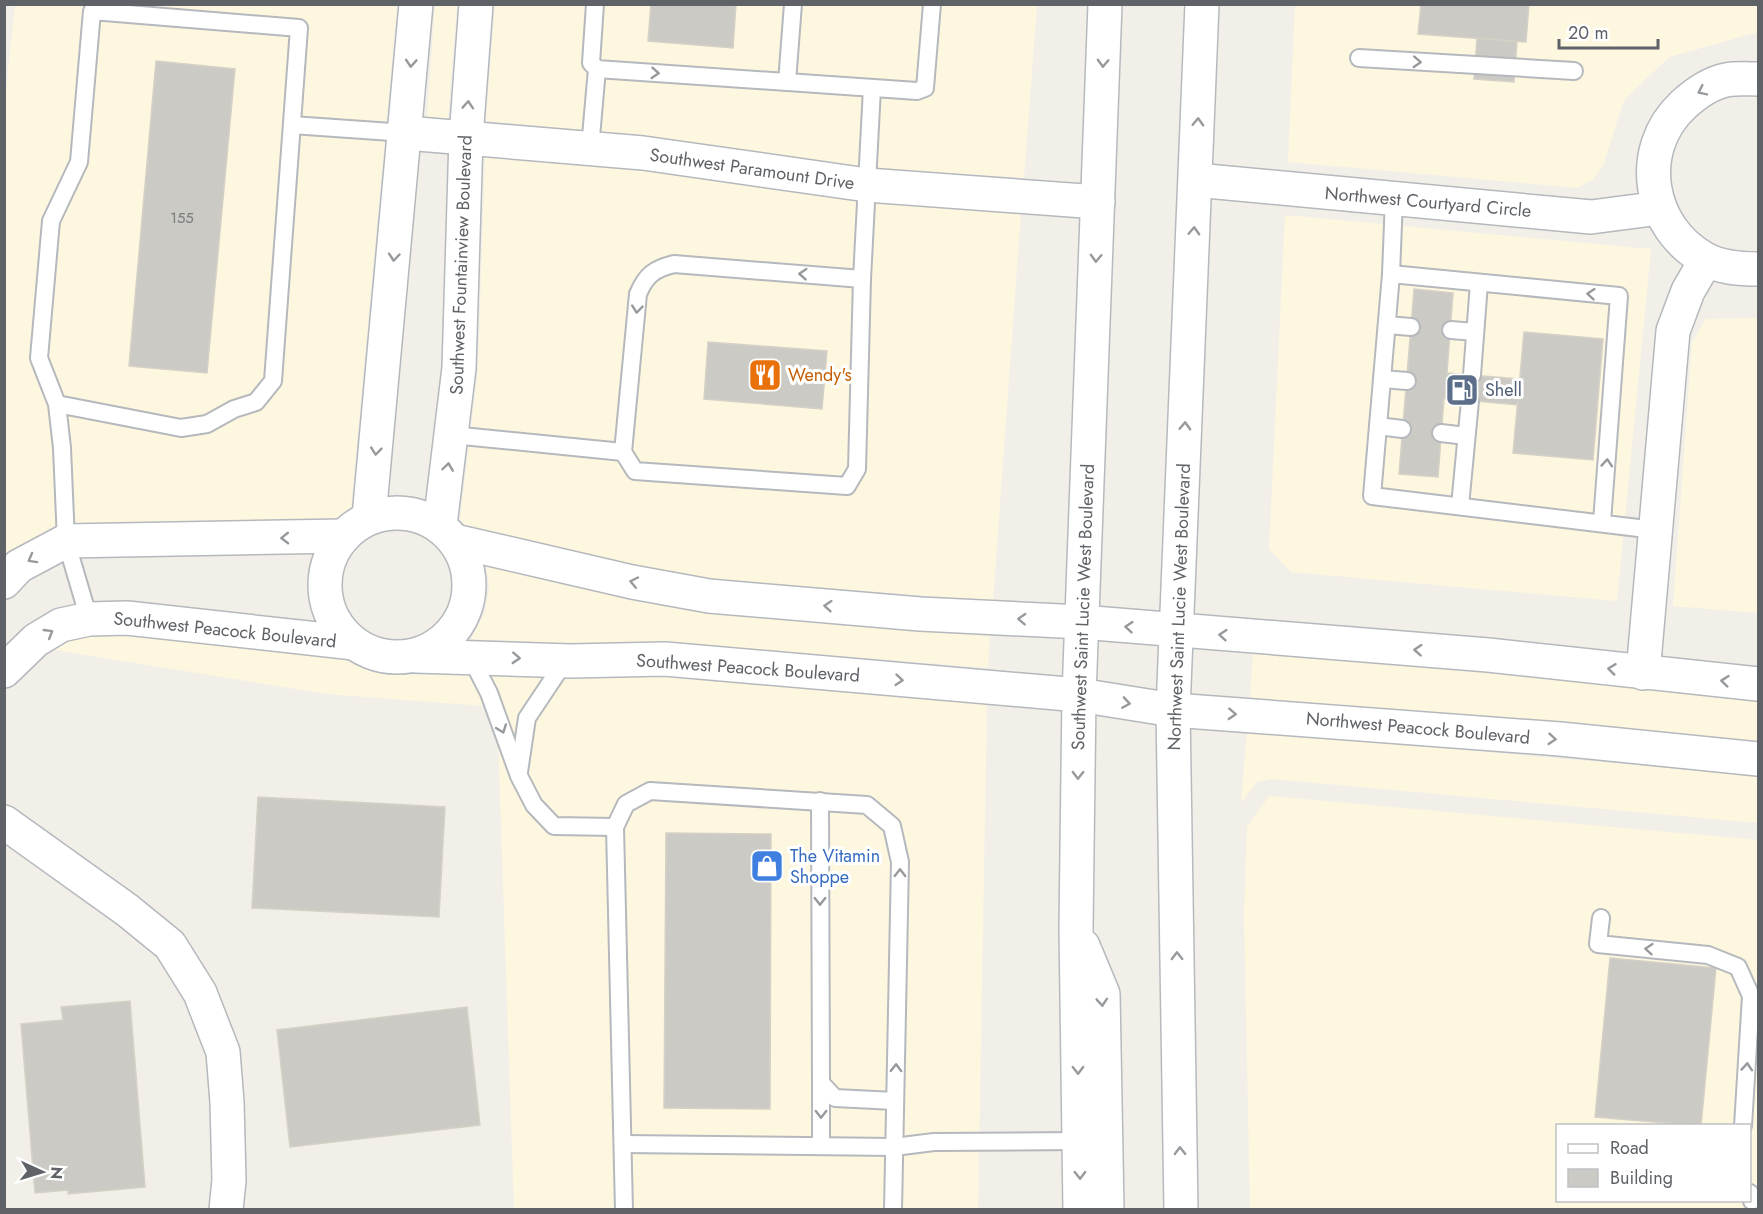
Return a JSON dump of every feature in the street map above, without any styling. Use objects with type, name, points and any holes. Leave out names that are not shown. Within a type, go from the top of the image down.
[{"type":"street","points":[[416,4],[406,133],[357,526],[331,556],[325,579],[327,604],[337,625],[354,643],[373,654],[394,658],[416,656],[437,646],[455,630],[466,609],[470,585],[467,562],[448,533]]},
{"type":"street","name":"Southwest Fountainview Boulevard","points":[[448,533],[452,435],[459,368],[466,137],[476,4]]},
{"type":"street","name":"Southwest Saint Lucie West Boulevard","points":[[1080,1209],[1076,928],[1079,695],[1106,4]]},
{"type":"street","name":"Northwest Saint Lucie West Boulevard","points":[[1181,1209],[1173,710],[1203,4]]},
{"type":"street","points":[[1758,79],[1725,80],[1695,94],[1671,117],[1660,137],[1652,170],[1653,188],[1664,220],[1679,241],[1706,260],[1738,269],[1758,269]]},
{"type":"street","name":"Southwest Paramount Drive","points":[[406,133],[590,148],[867,185],[1098,202]]},
{"type":"street","name":"Northwest Courtyard Circle","points":[[1196,180],[1591,217],[1660,208]]},
{"type":"street","points":[[1644,673],[1673,332],[1688,291],[1706,260]]},
{"type":"street","points":[[4,582],[20,566],[66,541],[357,526],[393,512],[417,514],[448,533],[632,582],[710,596],[920,614],[1081,622],[1488,655],[1758,684]]},
{"type":"street","name":"Southwest Peacock Boulevard","points":[[4,671],[36,640],[61,625],[89,619],[127,618],[354,643]]},
{"type":"street","name":"Southwest Peacock Boulevard","points":[[416,656],[571,661],[665,659],[1079,695]]},
{"type":"street","name":"Northwest Peacock Boulevard","points":[[1079,695],[1173,710],[1560,739],[1758,759]]},
{"type":"street","points":[[4,822],[127,910],[170,945],[200,993],[223,1052],[228,1113],[229,1180],[226,1209]]},
{"type":"street","points":[[1076,928],[1103,994],[1107,1209]]},
{"type":"lane","points":[[595,4],[591,63],[597,69],[917,91],[925,88],[932,4]]},
{"type":"lane","points":[[787,82],[793,4]]},
{"type":"lane","points":[[57,404],[181,428],[207,424],[234,409],[256,402],[273,381],[298,28],[92,11],[79,162],[51,221],[39,358],[57,404],[62,448],[66,541],[89,619]]},
{"type":"lane","points":[[1359,58],[1574,71]]},
{"type":"lane","points":[[590,148],[597,69]]},
{"type":"lane","points":[[862,279],[674,264],[657,268],[645,278],[638,294],[623,452],[635,471],[847,486],[857,469],[862,279],[872,88]]},
{"type":"lane","points":[[292,125],[406,133]]},
{"type":"lane","points":[[1394,199],[1391,274],[1372,496],[1655,530]]},
{"type":"lane","points":[[1391,274],[1619,296],[1602,522]]},
{"type":"lane","points":[[1472,375],[1479,283]]},
{"type":"lane","points":[[1386,325],[1411,327]]},
{"type":"lane","points":[[1451,330],[1475,332]]},
{"type":"lane","points":[[1382,379],[1407,381]]},
{"type":"lane","points":[[1460,506],[1470,401]]},
{"type":"lane","points":[[1378,426],[1402,429]]},
{"type":"lane","points":[[1441,433],[1466,436]]},
{"type":"lane","points":[[452,435],[623,452]]},
{"type":"lane","points":[[470,656],[489,693],[519,776],[534,805],[554,825],[615,827]]},
{"type":"lane","points":[[519,776],[527,718],[556,673],[571,661]]},
{"type":"lane","points":[[624,1209],[615,827],[626,804],[650,791],[867,805],[892,826],[900,862],[893,1209]]},
{"type":"lane","points":[[820,801],[821,1146]]},
{"type":"lane","points":[[1601,918],[1598,944],[1708,955],[1738,967],[1751,996],[1743,1124]]},
{"type":"lane","points":[[821,1083],[835,1098],[895,1101]]},
{"type":"lane","points":[[622,1143],[894,1147],[934,1142],[1079,1141]]},
{"type":"shaded area","points":[[15,5],[397,5],[351,507],[335,519],[65,523],[55,526],[5,555],[4,109]]},
{"type":"shaded area","points":[[435,5],[457,5],[448,118],[427,117]]},
{"type":"shaded area","points":[[495,5],[1037,5],[1024,178],[869,168],[645,136],[486,121]]},
{"type":"shaded area","points":[[1295,5],[1758,5],[1758,32],[1669,57],[1624,100],[1603,166],[1593,179],[1578,188],[1288,162]]},
{"type":"shaded area","points":[[485,155],[640,170],[864,202],[1021,212],[993,601],[712,579],[636,565],[465,526],[460,520],[478,370]]},
{"type":"shaded area","points":[[1285,215],[1651,249],[1617,601],[1291,572],[1269,549]]},
{"type":"shaded area","points":[[1758,318],[1758,613],[1673,606],[1692,342],[1706,319]]},
{"type":"shaded area","points":[[486,564],[627,598],[706,613],[990,635],[988,668],[667,642],[571,644],[471,639],[485,612],[489,588]]},
{"type":"shaded area","points":[[127,635],[347,660],[369,671],[390,675],[488,674],[572,678],[665,676],[987,702],[978,1209],[514,1209],[497,707],[327,694],[55,650],[69,641],[92,636]]},
{"type":"shaded area","points":[[1253,654],[1486,672],[1758,701],[1758,742],[1250,698]]},
{"type":"shaded area","points":[[1247,731],[1758,776],[1758,823],[1271,779],[1257,782],[1241,803]]},
{"type":"shaded area","points":[[1269,796],[1758,840],[1758,1209],[1250,1209],[1244,915],[1247,827]]},
{"type":"building","points":[[651,4],[736,4],[733,48],[648,41]]},
{"type":"building","points":[[1421,4],[1529,4],[1526,42],[1418,34]]},
{"type":"building","points":[[1477,38],[1517,42],[1514,82],[1474,79]]},
{"type":"building","points":[[156,61],[235,69],[207,373],[129,366]]},
{"type":"building","name":"Shell","points":[[1414,289],[1453,293],[1447,373],[1519,379],[1518,405],[1444,398],[1438,477],[1399,474]]},
{"type":"building","points":[[1524,332],[1603,339],[1593,460],[1513,453]]},
{"type":"building","name":"Wendy's","points":[[708,342],[827,351],[822,409],[704,399]]},
{"type":"building","points":[[258,797],[445,807],[439,917],[252,908]]},
{"type":"building","points":[[666,833],[771,834],[770,1109],[664,1108]]},
{"type":"building","points":[[1610,958],[1716,968],[1701,1124],[1595,1117]]},
{"type":"building","points":[[130,1001],[145,1187],[68,1194],[68,1190],[35,1193],[21,1024],[63,1020],[61,1007]]},
{"type":"building","points":[[467,1007],[480,1125],[290,1147],[277,1030]]},
{"type":"place","name":"Wendy's","points":[[765,375]]},
{"type":"place","name":"Shell","points":[[1462,390]]},
{"type":"place","name":"The Vitamin Shoppe","points":[[767,866]]}]
